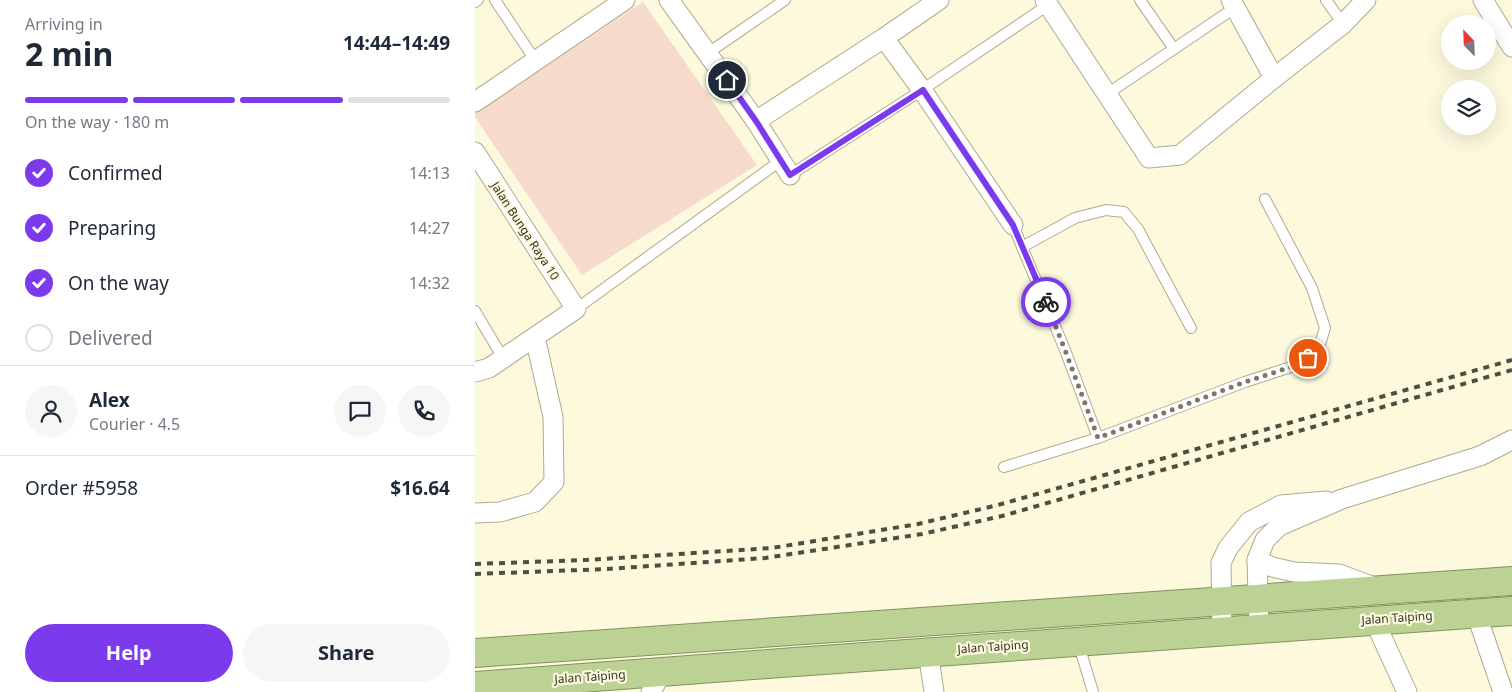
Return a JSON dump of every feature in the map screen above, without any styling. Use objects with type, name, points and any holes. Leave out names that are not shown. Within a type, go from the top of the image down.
[{"type":"highway","points":[[475,653],[1512,581]]},
{"type":"highway","name":"Jalan Taiping","points":[[475,686],[657,682],[928,652],[1512,611]]},
{"type":"street","points":[[475,102],[625,0]]},
{"type":"street","points":[[669,0],[756,121],[785,168]]},
{"type":"street","points":[[756,121],[939,0]]},
{"type":"street","points":[[1046,2],[1149,158],[1157,158],[1180,155],[1343,24],[1366,0]]},
{"type":"street","points":[[1483,0],[1512,47]]},
{"type":"street","points":[[1234,4],[1274,78]]},
{"type":"street","points":[[884,38],[923,90],[1013,225]]},
{"type":"street","name":"Jalan Bunga Raya 10","points":[[475,152],[576,309]]},
{"type":"street","points":[[475,372],[489,368],[576,309]]},
{"type":"street","points":[[475,513],[500,512],[535,502],[554,482],[553,417],[535,337]]},
{"type":"street","points":[[1259,628],[1257,560],[1265,540],[1279,526],[1342,499],[1464,461],[1512,440]]},
{"type":"street","points":[[1222,631],[1221,563],[1228,548],[1249,522],[1281,505],[1342,499]]},
{"type":"street","points":[[1257,560],[1272,567],[1294,572],[1339,574],[1380,590]]},
{"type":"street","points":[[1475,613],[1503,692]]},
{"type":"street","points":[[1375,620],[1407,692]]},
{"type":"street","points":[[928,652],[934,692]]},
{"type":"lane","points":[[495,0],[535,60]]},
{"type":"lane","points":[[708,53],[785,0]]},
{"type":"lane","points":[[1140,0],[1174,49]]},
{"type":"lane","points":[[1326,0],[1343,24]]},
{"type":"lane","points":[[576,309],[785,168],[923,90],[1046,2]]},
{"type":"lane","points":[[1107,94],[1174,49],[1234,4]]},
{"type":"lane","points":[[1004,467],[1098,438],[1245,382],[1297,365],[1318,351],[1325,328],[1312,288],[1265,199]]},
{"type":"lane","points":[[1022,247],[1075,218],[1106,210],[1124,212],[1138,229],[1191,328]]},
{"type":"lane","points":[[1013,225],[1065,350],[1098,438]]},
{"type":"lane","points":[[475,311],[503,358]]},
{"type":"lane","points":[[1078,641],[1093,692]]},
{"type":"shaded area","points":[[643,2],[757,165],[582,275],[475,117],[475,113]]},
{"type":"railway","points":[[475,564],[586,560],[772,548],[918,524],[998,505],[1512,360]]},
{"type":"railway","points":[[475,574],[607,569],[765,558],[922,534],[1002,516],[1512,370]]},
{"type":"way so far","points":[[1046,302],[1098,438],[1245,382],[1297,365],[1308,358]]},
{"type":"route","points":[[727,80],[756,121],[790,175],[923,90],[1013,225],[1046,302]]}]
